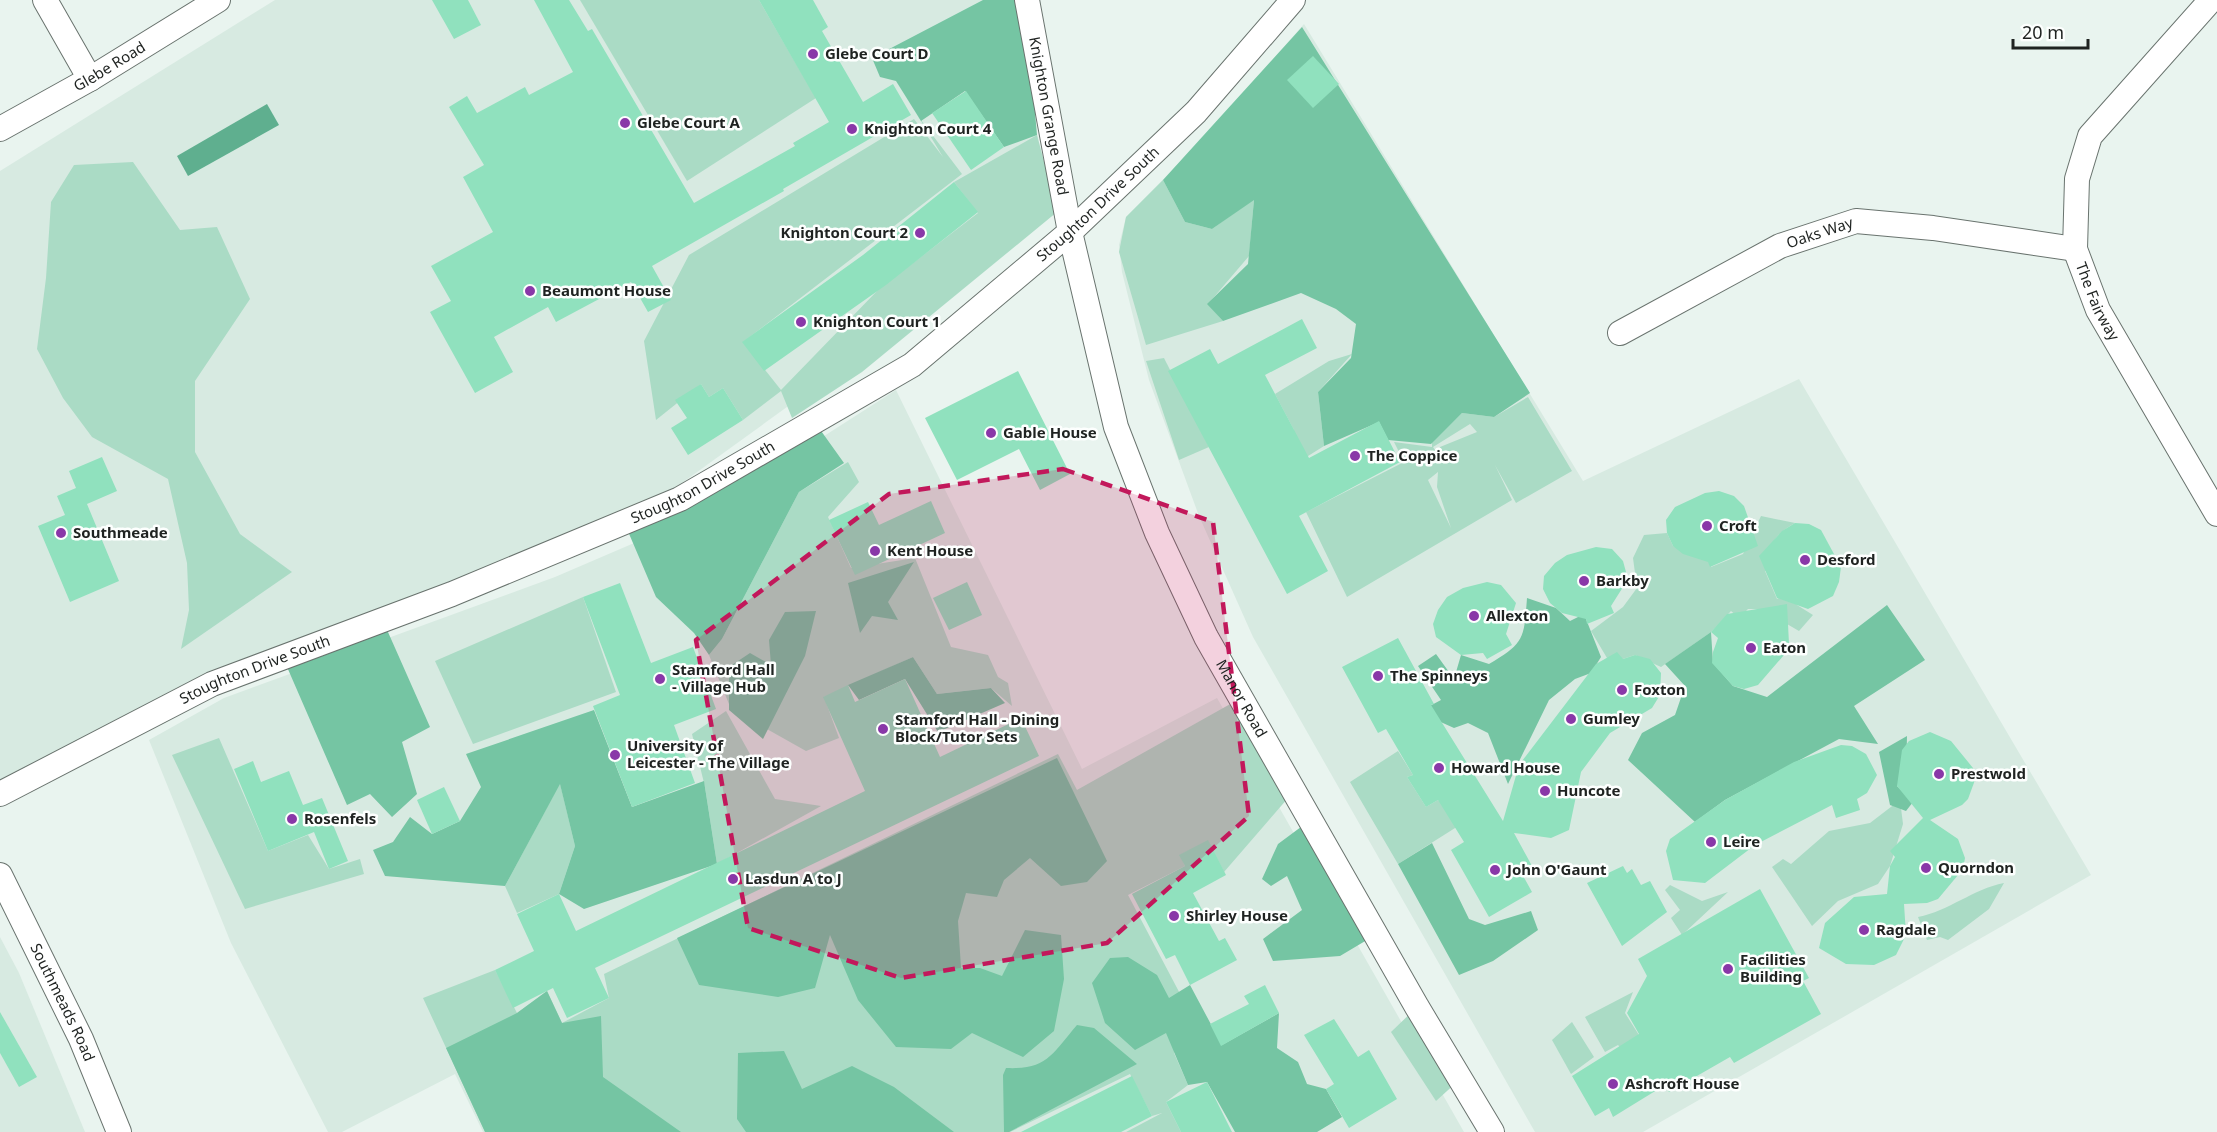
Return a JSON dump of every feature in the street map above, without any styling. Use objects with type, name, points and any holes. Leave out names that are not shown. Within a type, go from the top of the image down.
[{"type":"street","points":[[45,0],[90,79]]},
{"type":"street","name":"Glebe Road","points":[[0,129],[90,79],[192,7],[218,0]]},
{"type":"street","name":"Knighton Grange Road","points":[[1027,0],[1070,232]]},
{"type":"street","name":"Stoughton Drive South","points":[[0,794],[212,684],[452,594],[680,499],[912,365],[1070,232],[1196,112],[1293,0]]},
{"type":"street","name":"The Fairway","points":[[2211,0],[2090,136],[2077,179],[2075,249],[2097,310],[2217,514]]},
{"type":"street","name":"Oaks Way","points":[[1620,333],[1780,246],[1856,221],[1933,228],[2075,249]]},
{"type":"street","name":"Manor Road","points":[[1070,232],[1116,427],[1157,533],[1206,637],[1417,1007],[1492,1132]]},
{"type":"street","name":"Southmeads Road","points":[[0,875],[81,1039],[119,1132]]},
{"type":"highlighted area","points":[[1063,469],[1213,522],[1249,816],[1107,943],[901,978],[748,928],[696,640],[889,494]]},
{"type":"shaded area","points":[[275,0],[1002,0],[1057,212],[668,493],[0,783],[0,171]]},
{"type":"shaded area","points":[[580,0],[759,0],[816,98],[687,181]]},
{"type":"shaded area","points":[[983,0],[1025,0],[1037,135],[1004,147],[965,91],[921,121],[896,81],[880,77],[872,58]]},
{"type":"shaded area","points":[[1304,24],[1583,481],[1799,379],[2091,875],[1643,1132],[1535,1132],[1253,637],[1199,516],[1149,380],[1122,272],[1119,245],[1126,217],[1198,144]]},
{"type":"shaded area","points":[[1302,27],[1530,393],[1494,417],[1462,413],[1431,444],[1388,440],[1379,422],[1324,446],[1318,392],[1351,358],[1356,324],[1336,309],[1301,293],[1223,321],[1207,304],[1248,264],[1254,200],[1212,229],[1185,222],[1163,180]]},
{"type":"shaded area","points":[[267,104],[279,125],[188,176],[177,156]]},
{"type":"shaded area","points":[[918,116],[962,174],[743,342],[781,390],[878,290],[978,213],[954,182],[1037,135],[1057,212],[862,372],[792,418],[781,391],[743,420],[723,388],[709,397],[701,384],[656,420],[644,341],[689,255],[914,119],[943,157]]},
{"type":"shaded area","points":[[133,162],[180,230],[217,227],[250,299],[195,381],[195,452],[240,534],[292,572],[181,649],[189,610],[187,563],[168,479],[92,437],[63,398],[37,349],[46,278],[51,202],[74,165]]},
{"type":"shaded area","points":[[1163,180],[1185,222],[1212,229],[1254,199],[1249,256],[1208,304],[1223,321],[1146,345],[1119,252],[1126,217]]},
{"type":"shaded area","points":[[1352,354],[1318,392],[1324,446],[1273,478],[1294,430],[1275,394],[1329,361]]},
{"type":"shaded area","points":[[1164,358],[1209,447],[1179,460],[1146,361]]},
{"type":"shaded area","name":"University of Leicester - The Village","points":[[896,390],[1082,769],[1217,698],[1464,1132],[483,1132],[455,1074],[342,1132],[328,1132],[231,943],[149,740],[224,698],[555,577],[704,513]]},
{"type":"shaded area","points":[[1528,397],[1572,471],[1516,503],[1495,465],[1512,500],[1347,597],[1306,512],[1404,462],[1394,442],[1432,447],[1432,442],[1462,413],[1494,417]],"holes":[[[1470,424],[1477,432],[1440,447],[1439,456],[1433,447]],[[1438,472],[1437,487],[1451,528],[1428,480]]]},
{"type":"shaded area","points":[[814,421],[844,463],[799,492],[722,639],[709,655],[694,633],[656,597],[624,522]]},
{"type":"shaded area","points":[[848,462],[859,482],[828,517],[851,568],[915,558],[951,647],[988,655],[998,677],[1008,683],[1012,706],[991,688],[937,694],[913,657],[824,697],[839,738],[806,751],[731,709],[709,655],[722,639],[799,492]]},
{"type":"shaded area","points":[[1761,516],[1795,523],[1782,531],[1774,541],[1771,552],[1775,566],[1765,571],[1777,599],[1787,594],[1797,605],[1813,615],[1799,631],[1761,609],[1748,609],[1739,618],[1731,611],[1711,632],[1661,667],[1635,655],[1623,659],[1607,658],[1591,631],[1623,607],[1637,588],[1633,558],[1644,535],[1667,533],[1673,546],[1706,555],[1711,567],[1743,554]]},
{"type":"shaded area","points":[[914,562],[888,602],[898,620],[872,616],[860,633],[848,583]]},
{"type":"shaded area","points":[[583,597],[616,692],[473,744],[435,661]]},
{"type":"shaded area","points":[[1527,598],[1556,608],[1570,621],[1584,614],[1601,657],[1591,673],[1575,679],[1549,700],[1508,784],[1488,733],[1468,723],[1454,728],[1434,719],[1424,709],[1441,700],[1418,666],[1436,654],[1454,679],[1461,655],[1489,664],[1501,657],[1520,638],[1525,622]]},
{"type":"shaded area","points":[[1887,605],[1925,660],[1854,706],[1878,744],[1839,739],[1725,800],[1695,822],[1628,760],[1642,733],[1675,715],[1685,686],[1665,664],[1711,632],[1713,663],[1733,686],[1767,697]]},
{"type":"shaded area","points":[[816,611],[805,656],[763,739],[729,710],[729,667],[750,653],[771,665],[769,640],[785,612]]},
{"type":"shaded area","points":[[384,623],[430,727],[402,742],[417,794],[392,817],[370,794],[347,805],[284,660]]},
{"type":"shaded area","points":[[913,657],[937,694],[991,688],[1005,703],[938,732],[905,679],[859,700],[848,685]]},
{"type":"shaded area","points":[[1241,698],[1295,790],[1224,872],[1208,841],[1180,855],[1185,866],[1128,895],[1196,1024],[1174,1053],[1188,1085],[1166,1102],[1181,1132],[1126,1132],[1162,1113],[1152,1116],[1130,1074],[1010,1132],[485,1132],[423,998],[495,970],[517,1013],[547,991],[562,1023],[609,998],[604,974],[1058,754],[1077,790]]},
{"type":"shaded area","points":[[594,710],[632,807],[704,781],[717,864],[584,909],[559,894],[575,846],[560,784],[505,886],[385,876],[373,850],[393,842],[410,817],[432,834],[460,821],[481,787],[466,754]]},
{"type":"shaded area","points":[[726,711],[775,799],[821,806],[717,864],[705,787],[692,734]]},
{"type":"shaded area","points":[[1907,736],[1906,778],[1897,786],[1913,802],[1906,811],[1890,805],[1879,752]]},
{"type":"shaded area","points":[[219,738],[268,851],[308,835],[329,869],[360,859],[364,874],[245,909],[172,755]]},
{"type":"shaded area","points":[[1398,751],[1413,775],[1407,777],[1426,807],[1438,800],[1463,823],[1398,864],[1350,782]]},
{"type":"shaded area","points":[[1057,758],[1107,861],[1087,882],[1061,886],[1030,858],[1004,880],[997,897],[966,893],[958,921],[961,968],[980,968],[1002,976],[1025,930],[1061,935],[1064,979],[1054,1031],[1023,1057],[972,1033],[951,1049],[896,1047],[858,1000],[830,935],[815,988],[778,997],[699,985],[677,938]]},
{"type":"shaded area","points":[[560,783],[575,846],[559,894],[517,913],[505,886]]},
{"type":"shaded area","points":[[1900,800],[1903,824],[1890,866],[1878,884],[1838,901],[1812,926],[1772,867],[1783,859],[1791,864],[1829,831],[1870,823]]},
{"type":"shaded area","points":[[1309,821],[1377,934],[1340,956],[1273,961],[1263,939],[1302,910],[1287,876],[1271,886],[1262,879],[1278,844]]},
{"type":"shaded area","points":[[1432,843],[1469,919],[1485,925],[1531,911],[1538,930],[1493,961],[1459,975],[1398,864]]},
{"type":"shaded area","points":[[2004,883],[1989,909],[1948,940],[1940,937],[1927,940],[1918,917]]},
{"type":"shaded area","points":[[1670,885],[1702,901],[1728,892],[1682,935],[1671,918],[1680,910],[1665,890]]},
{"type":"shaded area","points":[[0,937],[19,973],[85,1132],[0,1132]]},
{"type":"shaded area","points":[[1128,957],[1157,975],[1169,998],[1190,985],[1222,1045],[1279,1013],[1277,1048],[1298,1062],[1307,1084],[1326,1089],[1342,1117],[1317,1132],[1235,1132],[1207,1082],[1188,1085],[1166,1033],[1135,1050],[1105,1023],[1092,983],[1110,958]]},
{"type":"shaded area","points":[[547,991],[562,1023],[601,1016],[603,1077],[681,1132],[485,1132],[446,1048],[517,1013]]},
{"type":"shaded area","points":[[1633,992],[1625,1013],[1644,1043],[1627,1055],[1618,1045],[1605,1052],[1585,1017]]},
{"type":"shaded area","points":[[1417,1007],[1458,1081],[1436,1101],[1391,1032]]},
{"type":"shaded area","points":[[1572,1022],[1594,1057],[1571,1074],[1552,1040]]},
{"type":"shaded area","points":[[1077,1025],[1094,1028],[1137,1064],[1009,1132],[1004,1132],[1003,1075],[1006,1068],[1020,1068],[1040,1063],[1054,1052]]},
{"type":"shaded area","points":[[784,1051],[802,1089],[852,1066],[894,1087],[954,1132],[746,1132],[737,1119],[738,1053]]},
{"type":"building","points":[[432,0],[468,0],[481,25],[454,39]]},
{"type":"building","points":[[534,0],[569,0],[588,31],[592,29],[694,203],[795,146],[793,143],[829,122],[759,0],[813,0],[828,27],[822,31],[863,102],[893,84],[911,115],[652,266],[671,300],[648,312],[631,282],[556,322],[548,307],[494,337],[513,372],[475,393],[430,312],[451,301],[431,266],[493,232],[463,177],[484,165],[449,107],[467,96],[477,113],[525,87],[529,95],[573,72]]},
{"type":"building","points":[[1313,56],[1339,84],[1313,108],[1287,80]]},
{"type":"building","points":[[966,91],[1004,147],[971,170],[932,113]]},
{"type":"building","points":[[954,182],[978,212],[886,285],[764,371],[742,342],[863,255]]},
{"type":"building","name":"The Coppice","points":[[1302,319],[1317,348],[1265,375],[1309,458],[1379,421],[1400,462],[1299,516],[1328,571],[1287,594],[1168,371],[1210,349],[1218,364]]},
{"type":"building","name":"Gable House","points":[[1018,371],[1070,474],[1040,490],[1019,449],[957,480],[925,418]]},
{"type":"building","points":[[701,384],[709,397],[723,388],[743,420],[688,455],[671,428],[687,418],[675,400]]},
{"type":"building","name":"Southmeade","points":[[102,457],[117,491],[87,504],[119,581],[70,602],[38,526],[65,515],[57,496],[76,488],[69,471]]},
{"type":"building","name":"Croft","points":[[1719,491],[1734,496],[1744,506],[1758,546],[1710,567],[1708,562],[1683,554],[1673,546],[1667,533],[1666,520],[1675,507],[1705,493]]},
{"type":"building","name":"Kent House","points":[[931,501],[945,533],[855,575],[829,520],[868,502],[879,525]]},
{"type":"building","name":"Desford","points":[[1795,523],[1809,524],[1821,530],[1841,567],[1839,582],[1833,596],[1808,609],[1777,598],[1759,556],[1782,531]]},
{"type":"building","name":"Barkby","points":[[1596,547],[1612,549],[1623,561],[1626,572],[1623,587],[1611,606],[1614,613],[1587,624],[1586,619],[1562,613],[1550,603],[1543,589],[1544,576],[1555,563],[1567,555]]},
{"type":"building","points":[[967,582],[982,615],[949,630],[933,598]]},
{"type":"building","name":"Allexton","points":[[1487,582],[1501,585],[1516,603],[1506,634],[1512,645],[1487,659],[1483,653],[1461,655],[1436,637],[1433,624],[1438,610],[1447,597],[1463,588]]},
{"type":"building","name":"Stamford Hall - Village Hub","points":[[620,583],[651,663],[693,647],[716,709],[674,725],[695,783],[632,807],[593,706],[620,695],[583,597]]},
{"type":"building","name":"Eaton","points":[[1787,604],[1789,644],[1784,655],[1758,685],[1744,689],[1733,686],[1712,663],[1718,638],[1711,632],[1727,614]]},
{"type":"building","points":[[1398,638],[1434,704],[1431,705],[1503,821],[1519,765],[1596,664],[1617,652],[1623,659],[1635,655],[1650,659],[1661,673],[1660,695],[1652,708],[1610,733],[1581,772],[1569,830],[1551,838],[1514,833],[1532,866],[1522,874],[1532,892],[1489,917],[1451,850],[1464,842],[1438,800],[1426,807],[1407,777],[1413,775],[1386,729],[1378,733],[1342,667]]},
{"type":"building","name":"Lasdun A to J","points":[[905,679],[940,757],[1021,718],[1039,756],[595,968],[609,998],[567,1018],[553,988],[513,1008],[495,970],[534,951],[517,914],[559,894],[576,931],[865,791],[823,697],[848,685],[855,702]]},
{"type":"building","points":[[1930,732],[1951,741],[1973,768],[1975,780],[1968,799],[1962,805],[1930,820],[1958,839],[1965,858],[1963,869],[1938,899],[1927,903],[1904,904],[1906,935],[1896,955],[1874,965],[1846,964],[1819,948],[1825,923],[1854,897],[1887,894],[1890,866],[1895,857],[1890,851],[1923,818],[1897,786],[1902,750],[1909,741]]},
{"type":"building","points":[[1841,745],[1852,746],[1866,754],[1877,775],[1867,793],[1857,799],[1860,810],[1836,818],[1832,805],[1755,845],[1705,883],[1673,880],[1666,851],[1670,839],[1725,800],[1794,762]]},
{"type":"building","name":"Rosenfels","points":[[253,761],[261,782],[289,771],[303,805],[322,798],[348,861],[329,869],[314,832],[268,851],[234,769]]},
{"type":"building","points":[[444,787],[460,821],[432,834],[417,800]]},
{"type":"building","name":"Shirley House","points":[[1208,840],[1226,875],[1193,893],[1219,941],[1225,938],[1237,960],[1190,985],[1175,955],[1166,959],[1132,894],[1185,866],[1179,855]]},
{"type":"building","points":[[1623,866],[1627,873],[1632,869],[1641,885],[1650,881],[1667,912],[1622,946],[1587,883]]},
{"type":"building","name":"Facilities Building","points":[[1760,889],[1809,978],[1803,981],[1821,1014],[1734,1063],[1730,1057],[1669,1092],[1665,1085],[1613,1117],[1609,1108],[1595,1116],[1572,1076],[1639,1034],[1627,1013],[1647,976],[1638,959]]},
{"type":"building","points":[[1265,985],[1279,1013],[1221,1046],[1210,1024],[1249,1004],[1244,996]]},
{"type":"building","points":[[0,1012],[37,1077],[19,1087],[0,1053]]},
{"type":"building","points":[[1334,1019],[1358,1057],[1369,1050],[1397,1099],[1349,1128],[1326,1089],[1334,1084],[1304,1035]]},
{"type":"building","points":[[1132,1076],[1152,1116],[1121,1132],[1021,1132]]},
{"type":"building","points":[[1207,1082],[1232,1132],[1181,1132],[1166,1102]]},
{"type":"place","name":"Glebe Court D","points":[[813,54]]},
{"type":"place","name":"Glebe Court A","points":[[625,123]]},
{"type":"place","name":"Knighton Court 4","points":[[852,129]]},
{"type":"place","name":"Knighton Court 2","points":[[920,233]]},
{"type":"place","name":"Beaumont House","points":[[530,291]]},
{"type":"place","name":"Knighton Court 1","points":[[801,322]]},
{"type":"place","name":"Gable House","points":[[991,433]]},
{"type":"place","name":"The Coppice","points":[[1355,456]]},
{"type":"place","name":"Croft","points":[[1707,526]]},
{"type":"place","name":"Southmeade","points":[[61,533]]},
{"type":"place","name":"Kent House","points":[[875,551]]},
{"type":"place","name":"Desford","points":[[1805,560]]},
{"type":"place","name":"Barkby","points":[[1584,581]]},
{"type":"place","name":"Allexton","points":[[1474,616]]},
{"type":"place","name":"Eaton","points":[[1751,648]]},
{"type":"place","name":"The Spinneys","points":[[1378,676]]},
{"type":"place","name":"Stamford Hall - Village Hub","points":[[660,679]]},
{"type":"place","name":"Foxton","points":[[1622,690]]},
{"type":"place","name":"Gumley","points":[[1571,719]]},
{"type":"place","name":"Stamford Hall - Dining Block/Tutor Sets","points":[[883,729]]},
{"type":"place","name":"University of Leicester - The Village","points":[[615,755]]},
{"type":"place","name":"Howard House","points":[[1439,768]]},
{"type":"place","name":"Prestwold","points":[[1939,774]]},
{"type":"place","name":"Huncote","points":[[1545,791]]},
{"type":"place","name":"Rosenfels","points":[[292,819]]},
{"type":"place","name":"Leire","points":[[1711,842]]},
{"type":"place","name":"Quorndon","points":[[1926,868]]},
{"type":"place","name":"John O'Gaunt","points":[[1495,870]]},
{"type":"place","name":"Lasdun A to J","points":[[733,879]]},
{"type":"place","name":"Shirley House","points":[[1174,916]]},
{"type":"place","name":"Ragdale","points":[[1864,930]]},
{"type":"place","name":"Facilities Building","points":[[1728,969]]},
{"type":"place","name":"Ashcroft House","points":[[1613,1084]]}]
